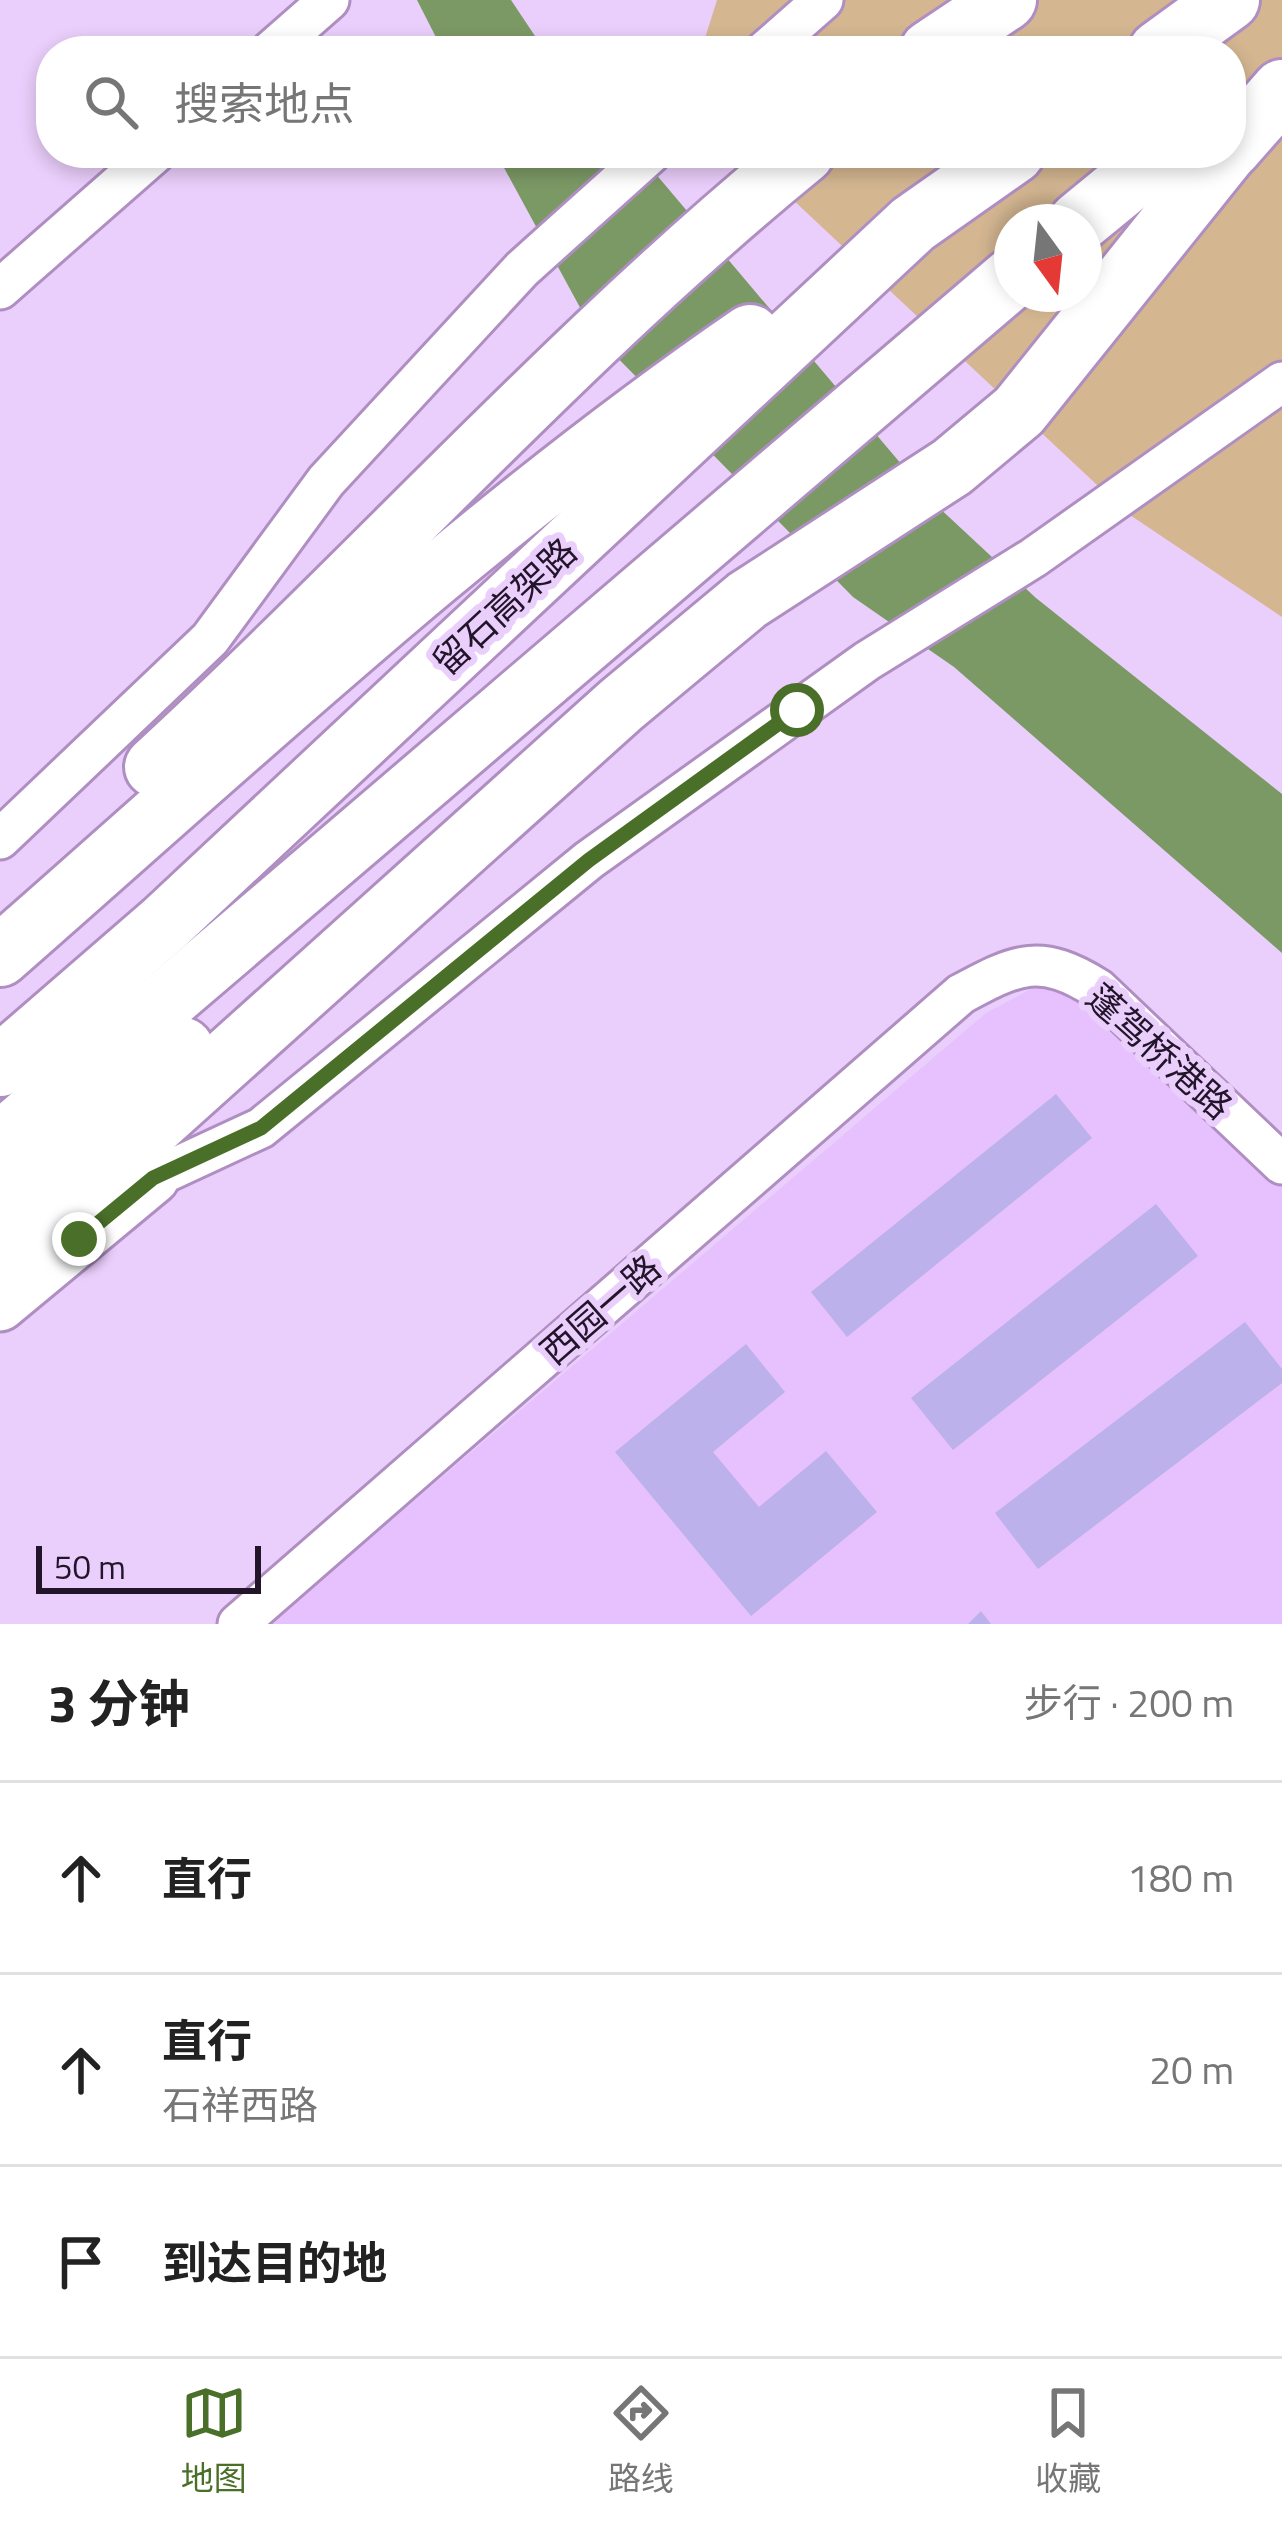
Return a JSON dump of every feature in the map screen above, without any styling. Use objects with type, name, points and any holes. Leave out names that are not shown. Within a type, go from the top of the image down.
[{"type":"highway","points":[[952,36],[1006,0]]},
{"type":"highway","points":[[1179,36],[1228,0]]},
{"type":"highway","points":[[1246,87],[1282,59]]},
{"type":"highway","points":[[1246,131],[1282,90]]},
{"type":"highway","points":[[0,902],[289,643],[445,482],[738,207],[786,168]]},
{"type":"highway","name":"留石高架路","points":[[0,1066],[182,908],[913,224],[993,168]]},
{"type":"highway","points":[[1100,204],[1145,168]]},
{"type":"highway","points":[[0,1263],[621,705],[747,600],[952,467],[1019,411],[1215,168]]},
{"type":"highway","points":[[0,956],[279,710],[625,421],[913,224]]},
{"type":"highway","points":[[0,1143],[994,293]]},
{"type":"highway","points":[[0,1202],[398,867],[516,734],[789,494],[833,430]]},
{"type":"highway","points":[[153,1178],[327,974]]},
{"type":"main road","points":[[0,1305],[153,1178]]},
{"type":"street","points":[[288,36],[329,0]]},
{"type":"street","points":[[782,36],[823,0]]},
{"type":"street","points":[[0,289],[137,168]]},
{"type":"street","points":[[0,839],[210,639],[326,481],[522,269],[634,168]]},
{"type":"street","points":[[153,1178],[261,1128],[589,860],[867,661],[1033,558],[1282,382]]},
{"type":"street","name":"蓬驾桥港路","points":[[961,994],[1012,966],[1062,967],[1098,989],[1282,1164]]},
{"type":"street","name":"西园一路","points":[[238,1624],[961,994]]},
{"type":"shaded area","points":[[417,0],[511,0],[535,36],[435,36]]},
{"type":"shaded area","points":[[717,0],[1282,0],[1282,617],[1127,513],[759,168],[1246,168],[1246,36],[706,36]]},
{"type":"shaded area","points":[[504,168],[651,168],[935,504],[1036,598],[1282,794],[1282,953],[954,667],[853,597],[595,335]]},
{"type":"shaded area","points":[[1035,987],[1072,993],[1167,1069],[1282,1186],[1282,1624],[270,1624],[986,1013]]},
{"type":"building","points":[[1056,1094],[1092,1138],[847,1337],[811,1292]]},
{"type":"building","points":[[1156,1204],[1198,1256],[953,1450],[911,1398]]},
{"type":"building","points":[[1245,1322],[1282,1369],[1282,1383],[1038,1569],[995,1513]]},
{"type":"building","points":[[746,1344],[785,1392],[713,1452],[759,1507],[826,1451],[877,1512],[751,1616],[615,1452]]},
{"type":"building","points":[[981,1611],[991,1624],[968,1624]]},
{"type":"route","points":[[79,1239],[153,1178],[261,1128],[589,860],[797,710]]}]
